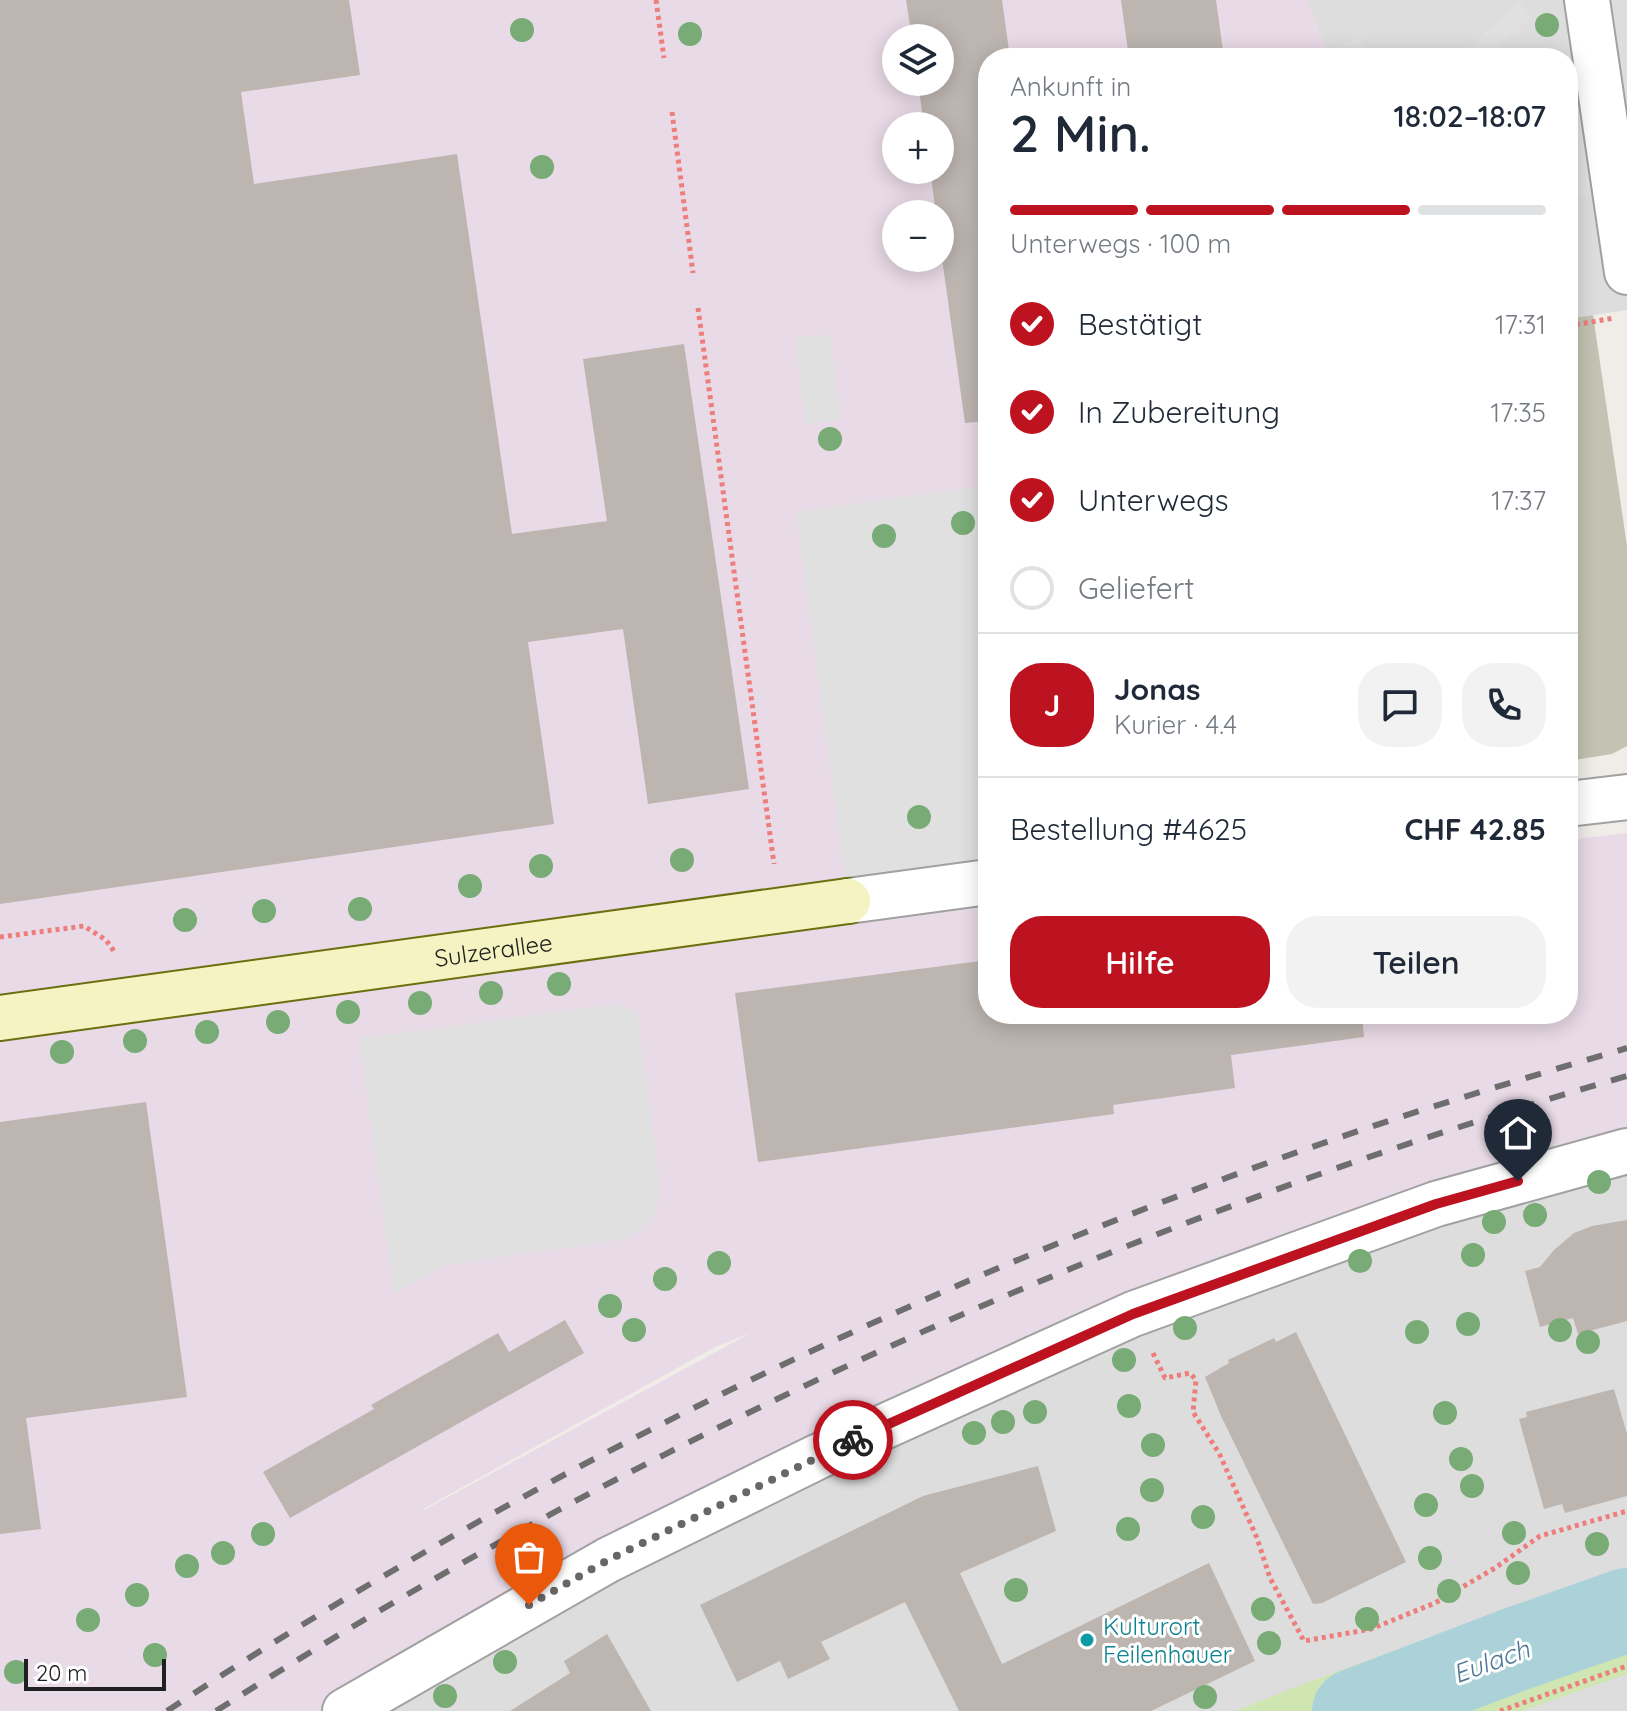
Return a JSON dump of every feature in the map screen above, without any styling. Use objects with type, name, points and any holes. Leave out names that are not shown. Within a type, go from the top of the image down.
[{"type":"main road","name":"Sulzerallee","points":[[0,1018],[848,901]]},
{"type":"street","points":[[1587,0],[1627,272]]},
{"type":"street","points":[[1578,803],[1627,797]]},
{"type":"street","name":"Sulzerallee","points":[[848,901],[978,883]]},
{"type":"street","points":[[345,1711],[608,1560],[817,1457],[1133,1314],[1436,1204],[1627,1151]]},
{"type":"path","points":[[656,0],[664,58]]},
{"type":"path","points":[[672,112],[693,273]]},
{"type":"path","points":[[698,308],[775,869]]},
{"type":"path","points":[[1578,324],[1627,316]]},
{"type":"path","points":[[0,937],[84,926],[106,940],[124,964]]},
{"type":"path","points":[[1133,1314],[1165,1378],[1190,1373],[1196,1380],[1193,1412],[1219,1453],[1257,1538],[1270,1578],[1304,1641],[1371,1629],[1422,1608],[1495,1568],[1540,1536],[1627,1511]]},
{"type":"path","points":[[1500,1711],[1627,1666]]},
{"type":"shaded area","points":[[0,0],[1307,0],[1325,48],[978,48],[978,1024],[1578,1024],[1578,839],[1627,833],[1627,1131],[824,1432],[480,1608],[325,1711],[0,1711]],"holes":[[[751,1333],[424,1510],[715,1347]]]},
{"type":"shaded area","points":[[1307,0],[1627,0],[1627,310],[1578,317],[1578,48],[1325,48]]},
{"type":"shaded area","points":[[1518,0],[1532,18],[1497,48],[1469,48]]},
{"type":"shaded area","points":[[1360,37],[1365,48],[1336,48]]},
{"type":"shaded area","points":[[1578,115],[1581,115],[1592,196],[1578,198]]},
{"type":"shaded area","points":[[1593,315],[1627,546],[1627,746],[1612,754],[1578,759],[1578,317]]},
{"type":"shaded area","points":[[830,335],[841,420],[805,424],[795,337]]},
{"type":"shaded area","points":[[978,487],[978,883],[848,901],[796,511]]},
{"type":"shaded area","points":[[619,1004],[637,1013],[661,1192],[653,1220],[625,1239],[446,1265],[394,1294],[359,1038]]},
{"type":"shaded area","points":[[1627,1131],[1627,1711],[325,1711],[480,1608],[824,1432]]},
{"type":"green space","points":[[1627,1567],[1627,1674],[1522,1711],[1236,1711],[1292,1688]]},
{"type":"building","points":[[0,0],[349,0],[360,75],[241,92],[254,184],[457,154],[512,534],[607,521],[583,359],[684,344],[749,789],[648,804],[623,629],[528,642],[554,824],[0,904]]},
{"type":"building","points":[[906,0],[1002,0],[1009,48],[978,48],[978,422],[965,423],[944,272],[954,272],[954,200],[934,200],[932,184],[954,184],[954,112],[922,112],[920,96],[954,96],[954,24],[910,24]]},
{"type":"building","points":[[1121,0],[1216,0],[1223,48],[1128,48]]},
{"type":"building","points":[[978,961],[978,1024],[1363,1024],[1364,1037],[1231,1055],[1235,1088],[1113,1105],[1114,1114],[758,1162],[735,993]]},
{"type":"building","points":[[146,1102],[187,1397],[26,1418],[41,1529],[0,1534],[0,1122]]},
{"type":"building","points":[[1627,1220],[1627,1321],[1578,1334],[1573,1318],[1540,1327],[1525,1271],[1540,1267],[1574,1233],[1592,1226]]},
{"type":"building","points":[[565,1320],[584,1353],[290,1518],[263,1472],[374,1409],[371,1405],[498,1333],[509,1352]]},
{"type":"building","points":[[1296,1332],[1406,1562],[1322,1603],[1313,1604],[1205,1377],[1229,1363],[1228,1360],[1274,1338],[1276,1342]]},
{"type":"building","points":[[1614,1389],[1627,1434],[1627,1496],[1565,1513],[1562,1504],[1544,1509],[1519,1419],[1527,1417],[1526,1412]]},
{"type":"building","points":[[1038,1466],[1056,1531],[960,1573],[1002,1664],[1209,1563],[1255,1661],[1151,1711],[959,1711],[905,1602],[821,1642],[830,1659],[788,1679],[780,1661],[737,1682],[700,1605],[923,1496]]},
{"type":"building","points":[[607,1634],[651,1711],[510,1711],[570,1673],[564,1661]]},
{"type":"waterway","name":"Eulach","points":[[1354,1711],[1627,1610]]},
{"type":"railway","points":[[167,1711],[451,1537],[598,1457],[747,1382],[899,1311],[1207,1185],[1397,1118],[1627,1048]]},
{"type":"railway","points":[[216,1711],[382,1609],[551,1514],[723,1425],[899,1342],[1077,1266],[1258,1196],[1441,1133],[1627,1076]]},
{"type":"way so far","points":[[529,1605],[608,1560],[853,1440]]},
{"type":"place","name":"Kulturort Feilenhauer","points":[[1087,1640]]},
{"type":"route","points":[[853,1440],[1133,1314],[1436,1204],[1518,1181]]}]
